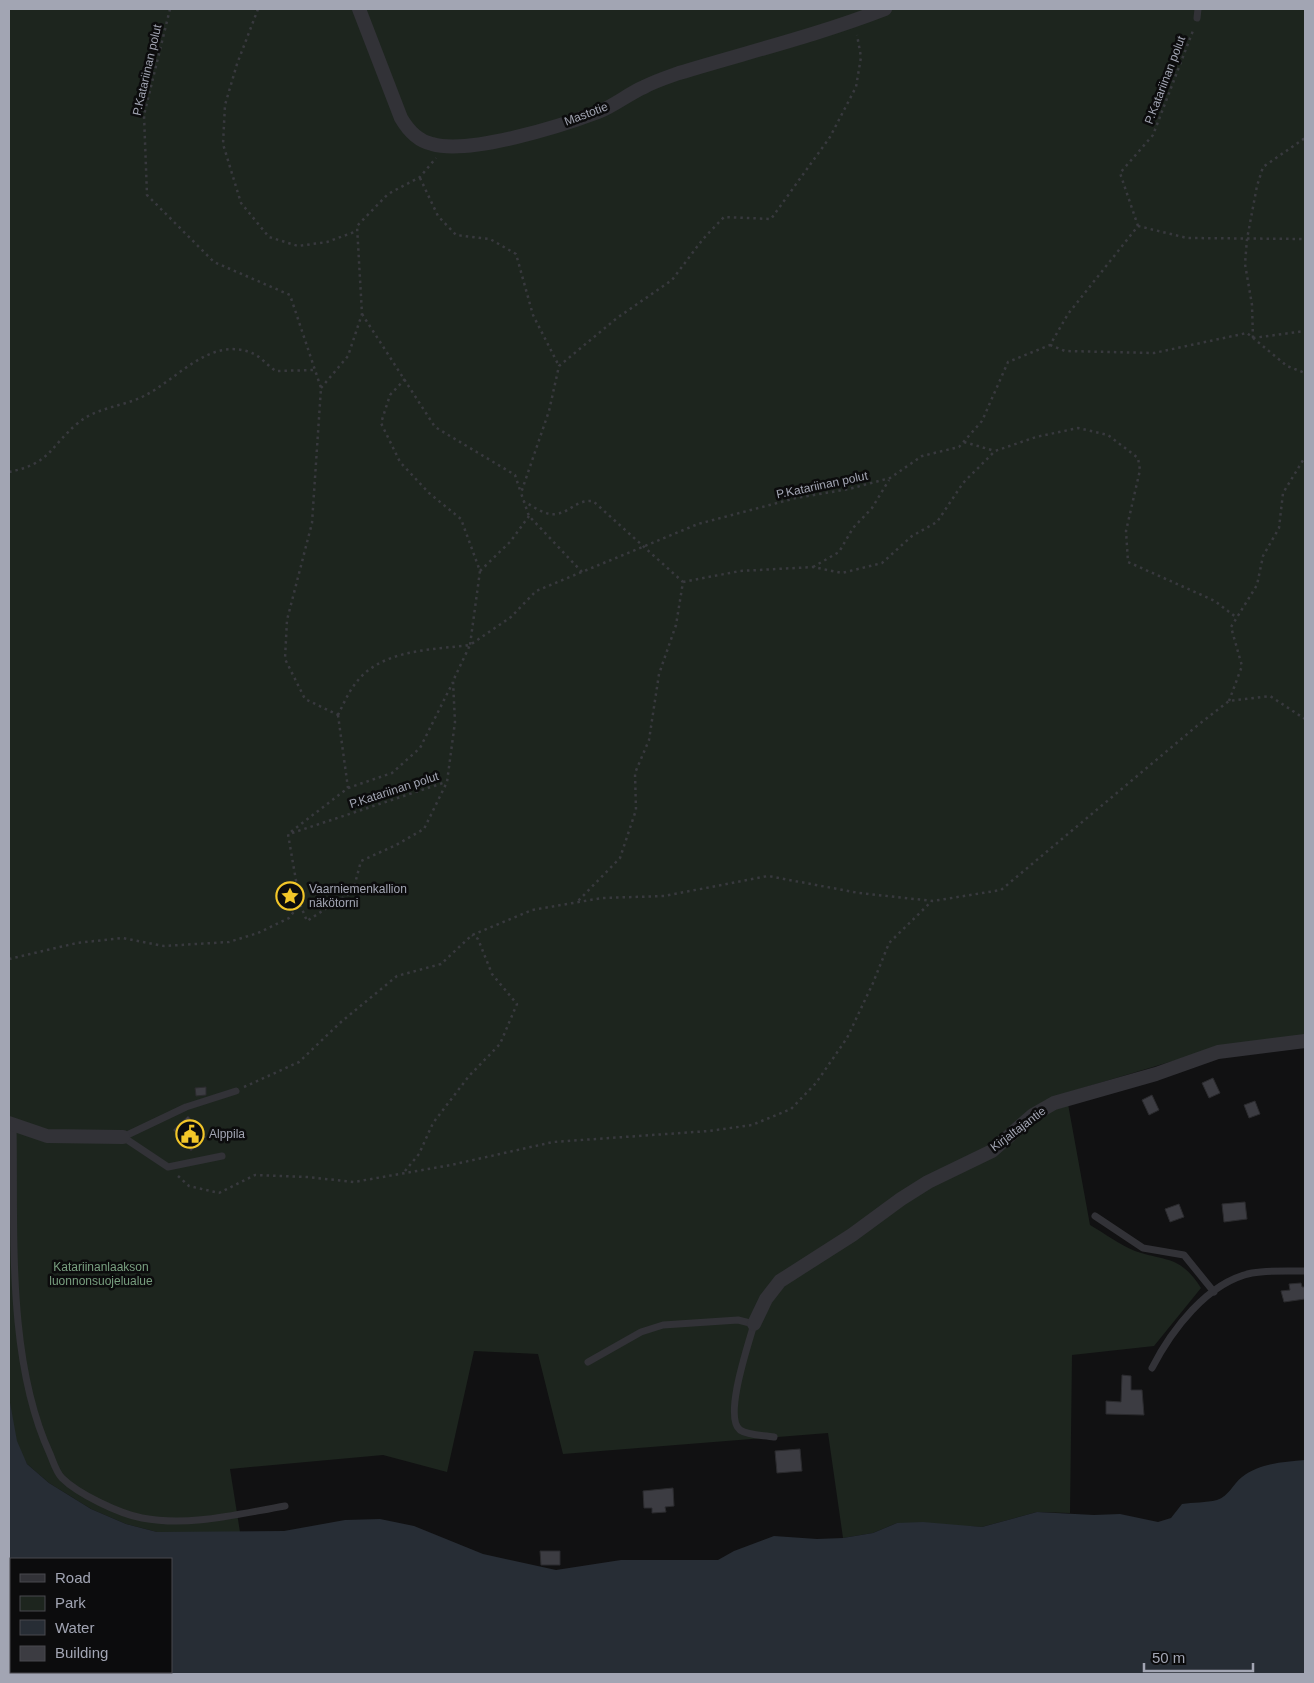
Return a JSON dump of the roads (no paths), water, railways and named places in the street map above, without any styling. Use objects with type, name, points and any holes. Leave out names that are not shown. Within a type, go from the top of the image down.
[{"type":"street","name":"Mastotie","points":[[360,9],[408,130],[431,144],[446,146],[492,143],[599,112],[644,86],[854,21],[885,9]]},
{"type":"street","name":"Kirjaltajantie","points":[[754,1324],[766,1299],[780,1281],[852,1235],[901,1199],[928,1182],[992,1151],[1033,1115],[1054,1103],[1156,1074],[1218,1052],[1305,1041]]},
{"type":"street","points":[[11,1124],[47,1136],[123,1137]]},
{"type":"lane","points":[[1197,18],[1198,9]]},
{"type":"lane","points":[[123,1137],[186,1106],[236,1091]]},
{"type":"lane","points":[[11,1124],[17,1307],[26,1373],[39,1430],[61,1477],[101,1503],[142,1518],[188,1522],[285,1506]]},
{"type":"lane","points":[[123,1137],[168,1167],[222,1156]]},
{"type":"lane","points":[[1096,1216],[1143,1248],[1184,1255],[1214,1292]]},
{"type":"lane","points":[[1152,1368],[1177,1326],[1214,1292],[1250,1273],[1305,1271]]},
{"type":"lane","points":[[588,1362],[641,1332],[664,1325],[738,1320],[754,1324],[735,1398],[733,1417],[738,1428],[747,1434],[774,1437]]},
{"type":"water","points":[[9,1397],[17,1441],[27,1464],[49,1483],[91,1509],[126,1524],[157,1532],[284,1531],[345,1520],[380,1519],[414,1526],[483,1554],[556,1570],[621,1560],[718,1560],[734,1551],[774,1536],[817,1539],[843,1538],[873,1533],[897,1523],[923,1522],[982,1527],[1037,1512],[1094,1515],[1120,1514],[1158,1522],[1171,1518],[1182,1504],[1208,1502],[1221,1498],[1242,1477],[1256,1469],[1272,1464],[1305,1460],[1305,1674],[9,1674]]},
{"type":"place","name":"Vaarniemenkallion näkötorni","points":[[290,896]]},
{"type":"place","name":"Alppila","points":[[190,1134]]},
{"type":"park label","name":"Katariinanlaakson luonnonsuojelualue","points":[[101,1274]]}]
